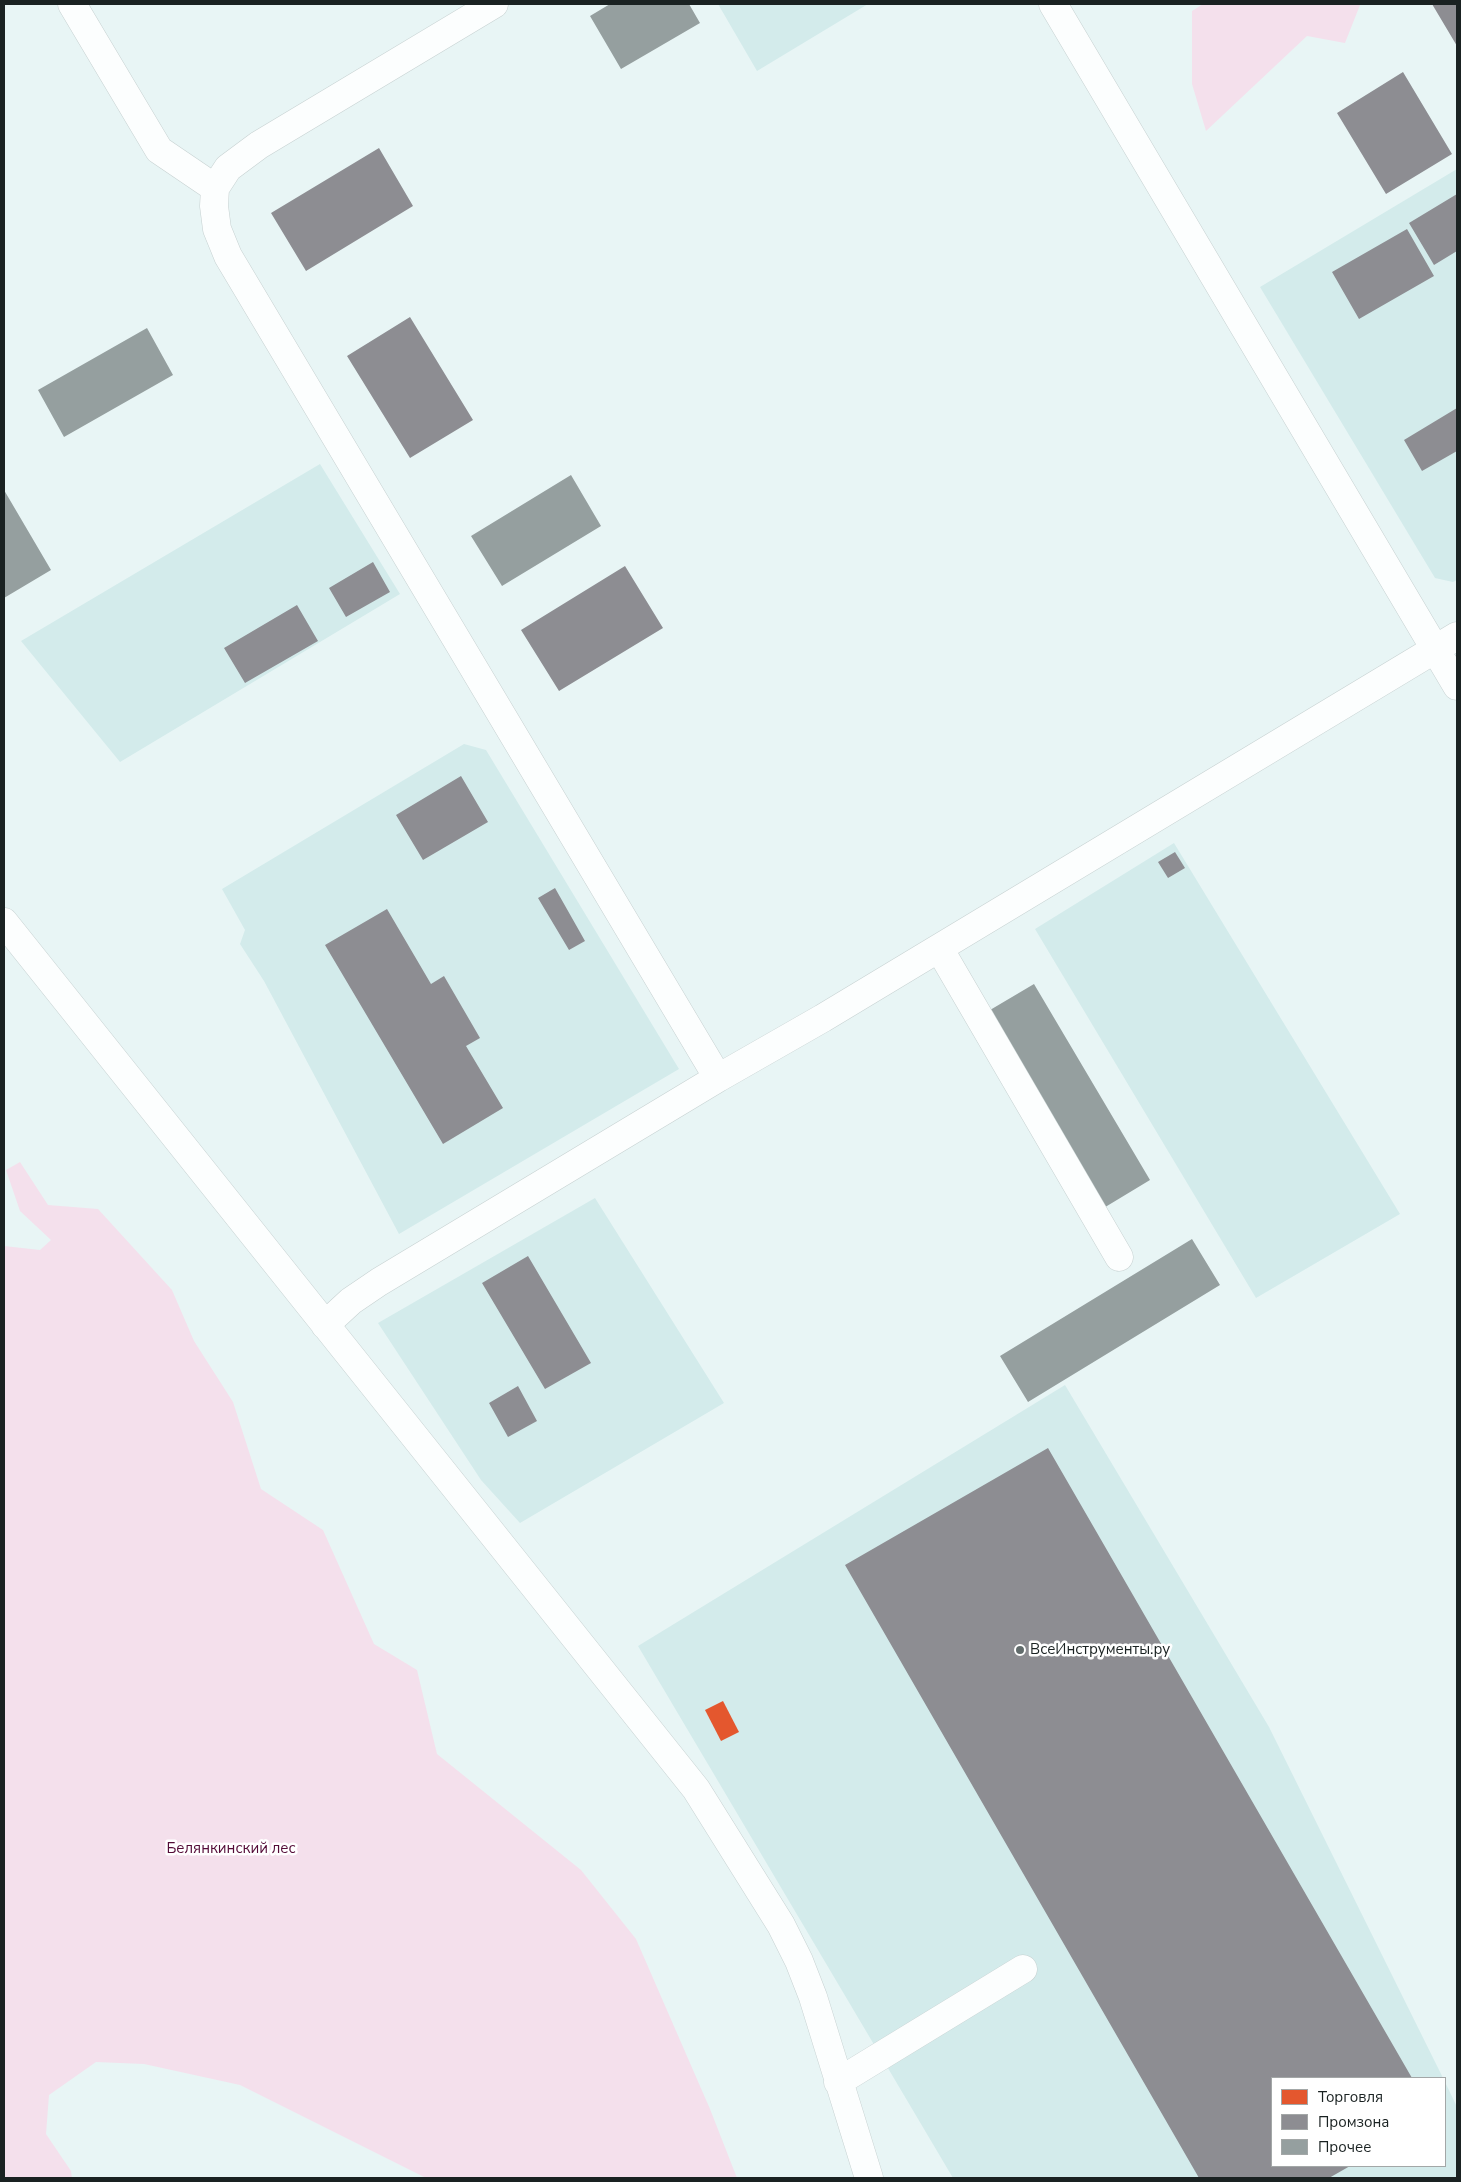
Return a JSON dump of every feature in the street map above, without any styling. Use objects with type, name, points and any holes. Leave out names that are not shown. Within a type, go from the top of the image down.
[{"type":"street","points":[[72,4],[159,150],[214,188]]},
{"type":"street","points":[[494,4],[259,145],[228,168],[214,188],[217,228],[228,256],[718,1078]]},
{"type":"street","points":[[1053,4],[1446,643],[1457,686]]},
{"type":"street","points":[[325,1325],[351,1301],[379,1282],[1446,643]]},
{"type":"street","points":[[4,922],[696,1789],[781,1925],[799,1962],[813,1997],[869,2178]]},
{"type":"street","points":[[939,948],[1119,1257]]},
{"type":"street","points":[[838,2082],[1023,1969]]},
{"type":"shaded area","points":[[718,4],[868,4],[757,71]]},
{"type":"shaded area","points":[[1457,169],[1457,580],[1453,582],[1435,578],[1260,287]]},
{"type":"shaded area","points":[[320,464],[400,594],[120,762],[21,641]]},
{"type":"shaded area","points":[[464,744],[486,750],[679,1069],[399,1234],[264,981],[240,944],[245,930],[222,889]]},
{"type":"shaded area","points":[[1174,843],[1400,1214],[1256,1298],[1035,929]]},
{"type":"shaded area","points":[[595,1198],[724,1403],[520,1523],[481,1480],[378,1323]]},
{"type":"shaded area","points":[[1065,1385],[1269,1727],[1443,2077],[1271,2077],[1271,2167],[1446,2167],[1446,2084],[1457,2107],[1457,2178],[953,2178],[638,1646]]},
{"type":"green space","points":[[1203,4],[1391,4],[1360,5],[1345,43],[1307,36],[1206,131],[1192,84],[1192,11]]},
{"type":"green space","name":"Белянкинский лес","points":[[20,1162],[48,1205],[98,1209],[172,1290],[194,1341],[233,1402],[261,1489],[323,1530],[374,1644],[417,1670],[437,1754],[581,1870],[636,1939],[710,2109],[737,2178],[426,2178],[240,2085],[144,2064],[96,2062],[49,2095],[46,2134],[71,2171],[72,2178],[4,2178],[4,1246],[40,1250],[51,1240],[20,1211],[6,1170]]},
{"type":"building: Торговля","points":[[723,1701],[739,1732],[721,1741],[705,1710]]},
{"type":"building: Промзона","points":[[1432,4],[1457,4],[1457,46]]},
{"type":"building: Промзона","points":[[1403,72],[1452,154],[1386,194],[1337,113]]},
{"type":"building: Промзона","points":[[379,148],[413,206],[306,271],[271,213]]},
{"type":"building: Промзона","points":[[1457,194],[1457,251],[1434,265],[1409,223]]},
{"type":"building: Промзона","points":[[1407,229],[1434,276],[1359,319],[1332,272]]},
{"type":"building: Промзона","points":[[410,317],[473,420],[410,458],[347,356]]},
{"type":"building: Промзона","points":[[1457,408],[1457,451],[1422,471],[1404,440]]},
{"type":"building: Промзона","points":[[373,562],[390,592],[346,617],[329,588]]},
{"type":"building: Промзона","points":[[625,566],[663,628],[559,691],[521,630]]},
{"type":"building: Промзона","points":[[297,605],[318,641],[245,683],[224,648]]},
{"type":"building: Промзона","points":[[461,776],[488,822],[423,860],[396,815]]},
{"type":"building: Промзона","points":[[1175,852],[1185,868],[1168,878],[1158,862]]},
{"type":"building: Промзона","points":[[555,888],[585,941],[569,950],[538,898]]},
{"type":"building: Промзона","points":[[387,909],[431,984],[444,976],[480,1038],[466,1046],[503,1108],[443,1144],[325,945]]},
{"type":"building: Промзона","points":[[528,1256],[591,1363],[545,1389],[482,1283]]},
{"type":"building: Промзона","points":[[518,1386],[537,1421],[508,1437],[489,1403]]},
{"type":"building: Промзона","points":[[1048,1448],[1411,2077],[1271,2077],[1271,2167],[1348,2167],[1329,2178],[1199,2178],[845,1565]]},
{"type":"building: Прочее","points":[[610,4],[689,4],[700,23],[621,69],[590,16]]},
{"type":"building: Прочее","points":[[147,328],[173,375],[64,437],[38,390]]},
{"type":"building: Прочее","points":[[571,475],[601,526],[502,586],[471,536]]},
{"type":"building: Прочее","points":[[4,490],[51,570],[4,598]]},
{"type":"building: Прочее","points":[[1034,984],[1150,1180],[1102,1209],[985,1013]]},
{"type":"building: Прочее","points":[[1192,1239],[1220,1285],[1028,1402],[1000,1356]]},
{"type":"place","name":"ВсеИнструменты.ру","points":[[1020,1650]]}]
